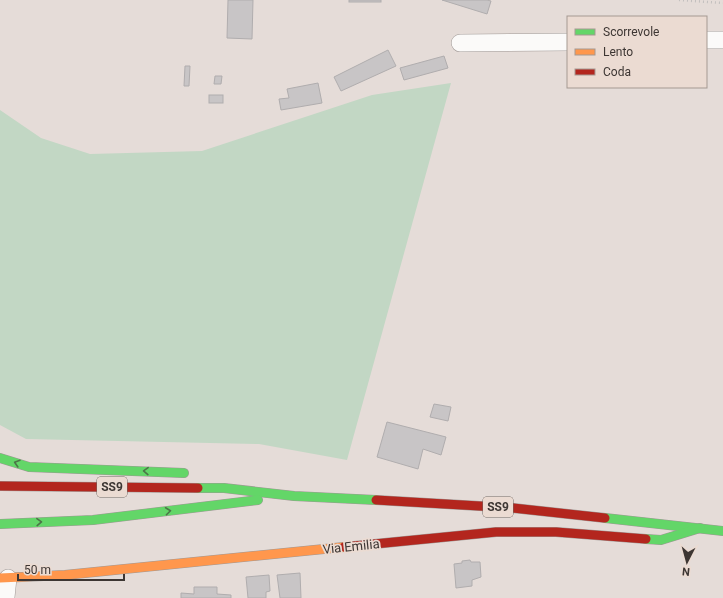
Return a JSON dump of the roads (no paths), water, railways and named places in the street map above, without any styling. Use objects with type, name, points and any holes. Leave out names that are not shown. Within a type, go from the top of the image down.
[{"type":"main road","points":[[0,458],[29,467],[190,473]]},
{"type":"main road","points":[[203,479],[224,488]]},
{"type":"main road","name":"Via Emilia","points":[[0,486],[224,488],[294,496],[513,508],[723,530]]},
{"type":"main road","points":[[0,524],[94,520],[294,496]]},
{"type":"main road","name":"Via Emilia","points":[[4,578],[65,575],[496,532],[556,532],[661,540],[701,528]]},
{"type":"street","points":[[707,40],[723,40]]},
{"type":"street","points":[[460,43],[567,42]]},
{"type":"street","points":[[4,578],[6,597]]}]
